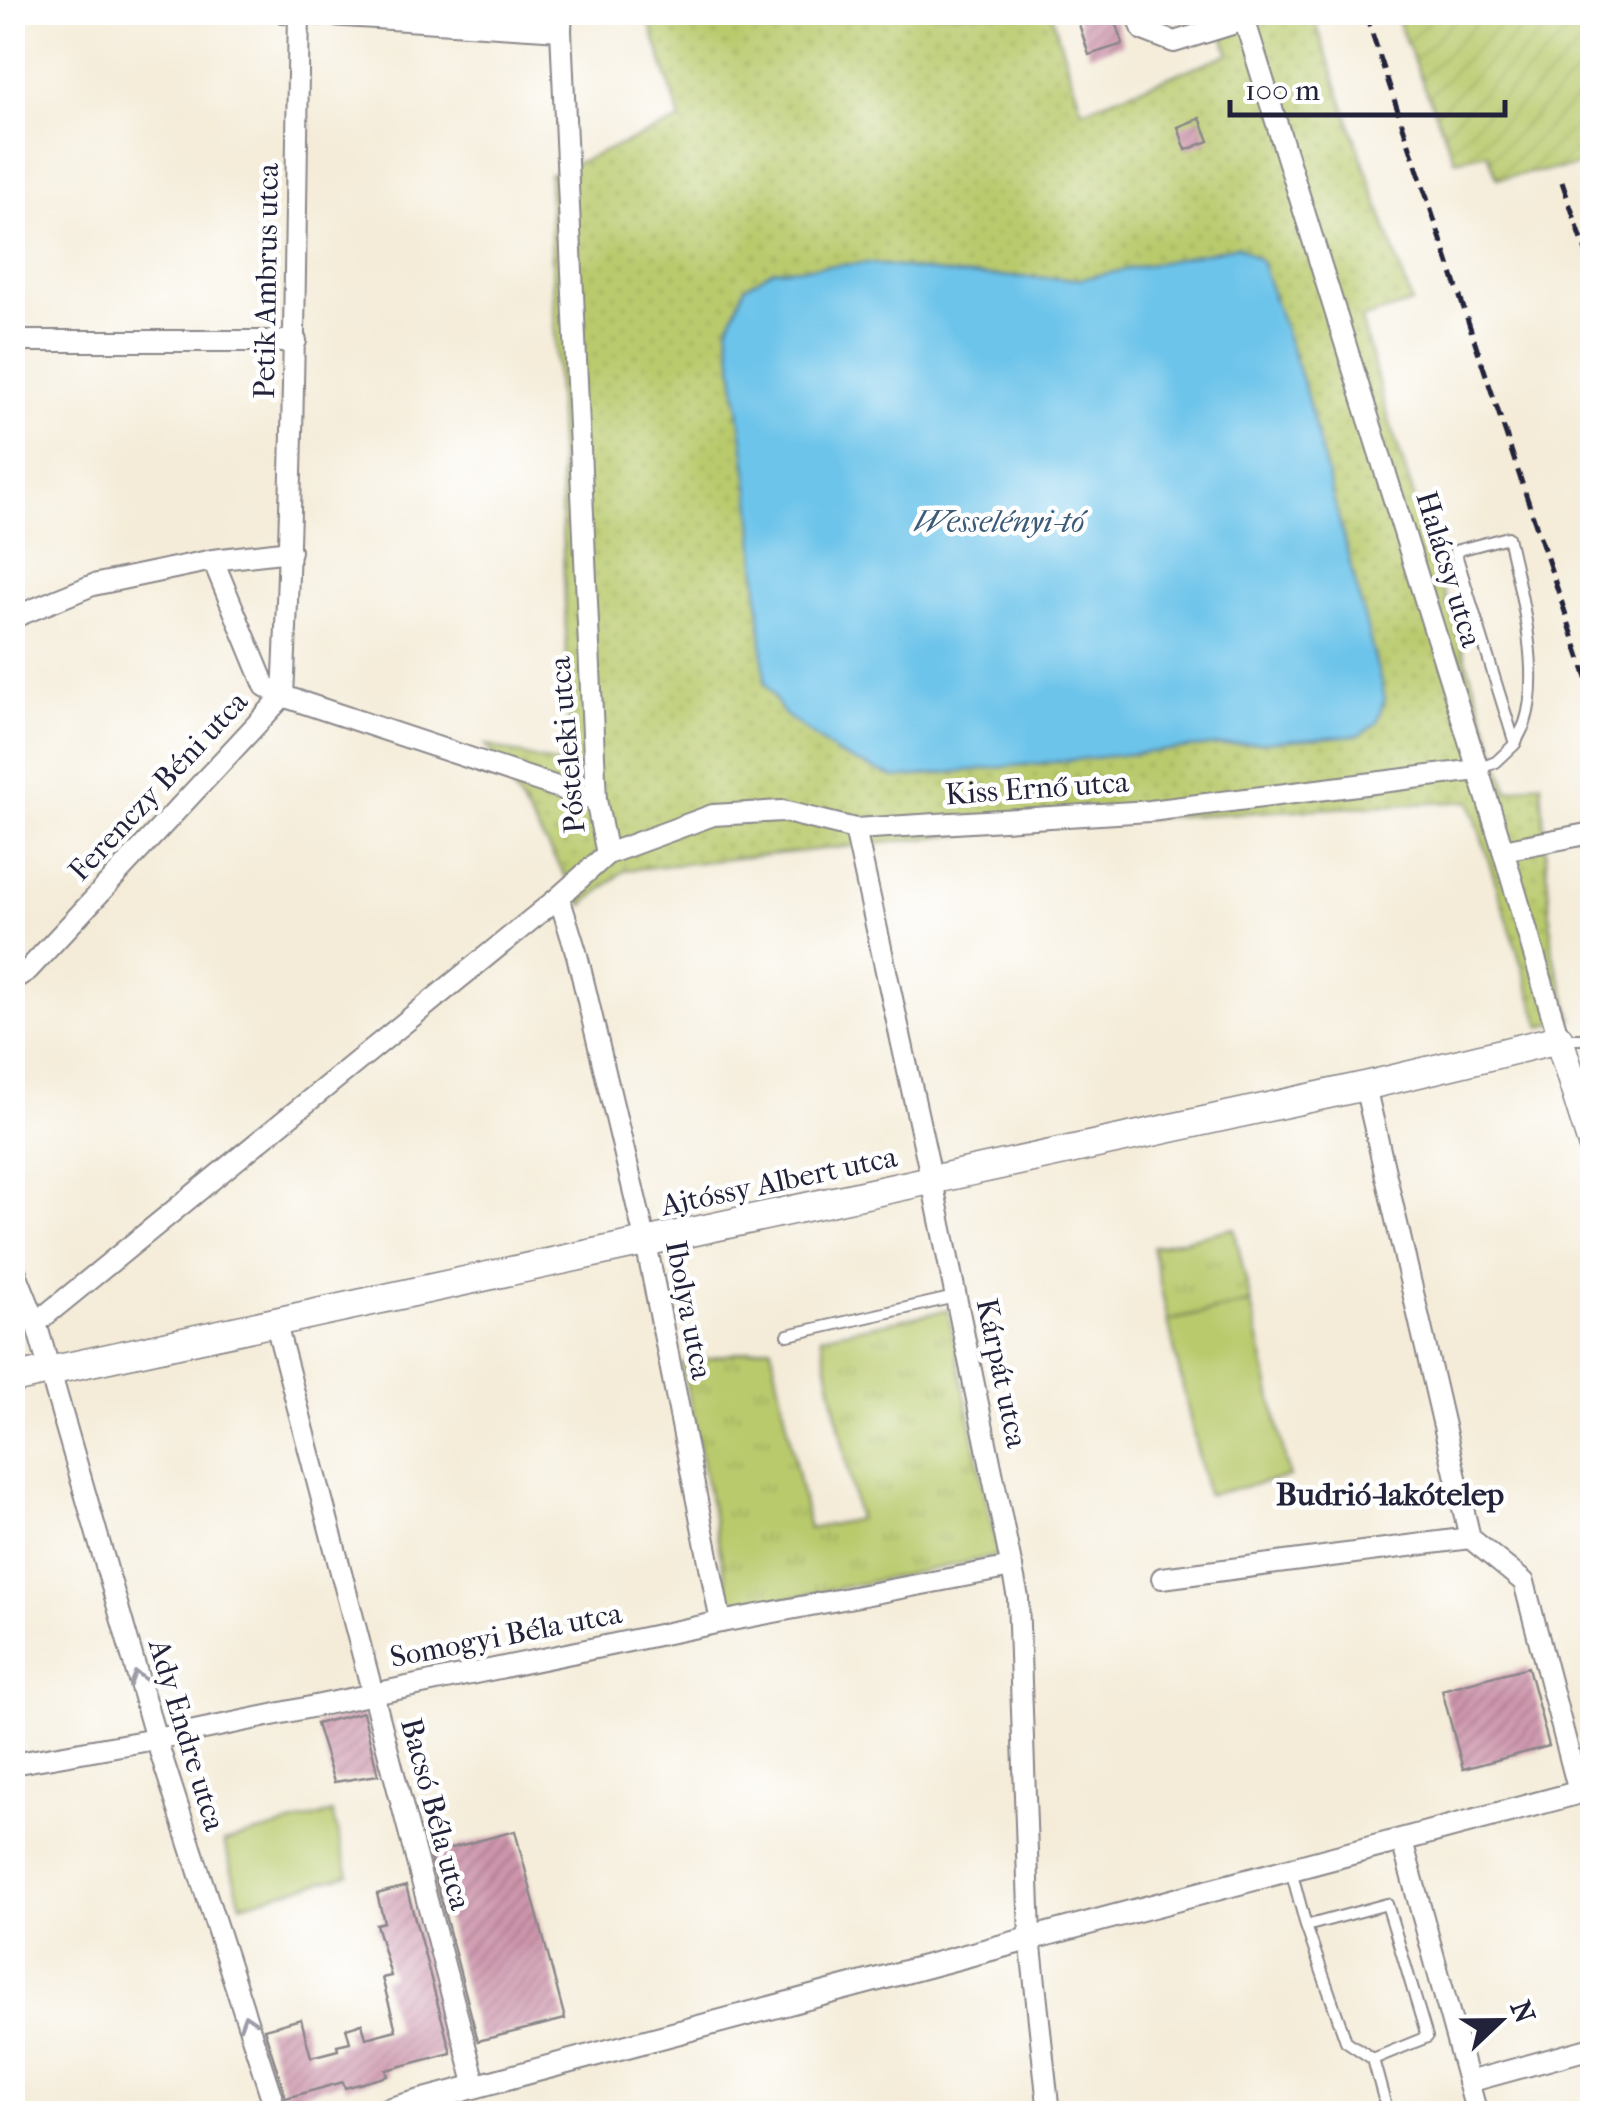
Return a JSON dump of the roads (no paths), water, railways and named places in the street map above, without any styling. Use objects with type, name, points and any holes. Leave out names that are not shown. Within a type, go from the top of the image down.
[{"type":"main road","name":"Ajtóssy Albert utca","points":[[12,1379],[1365,1086],[1559,1039]]},
{"type":"main road","name":"Halácsy utca","points":[[1559,1039],[1592,1144]]},
{"type":"street","points":[[283,12],[562,21]]},
{"type":"street","points":[[1136,12],[1143,30],[1174,42],[1243,16]]},
{"type":"street","name":"Petik Ambrus utca","points":[[284,696],[296,341],[299,13]]},
{"type":"street","name":"Halácsy utca","points":[[1243,16],[1504,850],[1559,1039]]},
{"type":"street","name":"Pósteleki utca","points":[[36,1323],[607,854],[596,800],[562,21]]},
{"type":"street","points":[[12,340],[296,341]]},
{"type":"street","points":[[12,618],[93,586],[213,560],[290,550]]},
{"type":"street","points":[[213,560],[265,686],[284,696]]},
{"type":"street","name":"Ferenczy Béni utca","points":[[12,980],[28,970],[284,696],[596,800]]},
{"type":"street","name":"Kiss Ernő utca","points":[[607,854],[713,815],[782,812],[855,829],[1150,810],[1477,770]]},
{"type":"street","name":"Kárpát utca","points":[[855,829],[1018,1598],[1030,1937],[1049,2114]]},
{"type":"street","points":[[1504,850],[1592,834]]},
{"type":"street","name":"Ibolya utca","points":[[558,897],[577,955],[646,1244],[721,1622]]},
{"type":"street","points":[[372,2114],[1586,1790],[1524,1582],[1470,1538],[1365,1086]]},
{"type":"street","name":"Ady Endre utca","points":[[12,1263],[36,1323],[156,1739],[276,2114]]},
{"type":"street","name":"Bacsó Béla utca","points":[[276,1324],[476,2087]]},
{"type":"street","points":[[1162,1578],[1470,1538]]},
{"type":"street","name":"Somogyi Béla utca","points":[[12,1764],[156,1739],[721,1622],[1012,1567]]},
{"type":"street","points":[[1402,1840],[1477,2114]]},
{"type":"street","points":[[1468,2082],[1592,2048]]},
{"type":"lane","points":[[1477,770],[1496,762],[1515,744],[1526,721],[1530,690],[1528,641],[1508,537],[1456,551],[1515,744]]},
{"type":"lane","points":[[1559,1039],[1592,1039]]},
{"type":"lane","points":[[788,1335],[956,1297]]},
{"type":"lane","points":[[1291,1869],[1306,1926],[1346,2041],[1373,2060],[1388,2114]]},
{"type":"lane","points":[[1306,1926],[1386,1904],[1427,2037],[1373,2060]]},
{"type":"water","name":"Wesselényi-tó","points":[[1238,246],[1261,261],[1305,389],[1385,698],[1377,723],[1359,735],[896,778],[839,755],[784,714],[765,683],[752,507],[728,328],[745,287],[773,270],[869,263],[957,275],[1081,279]]},
{"type":"railway","points":[[1365,12],[1592,693]]},
{"type":"railway","points":[[1562,182],[1592,269]]},
{"type":"district","name":"Budrió-lakótelep","points":[[1390,1494]]}]
